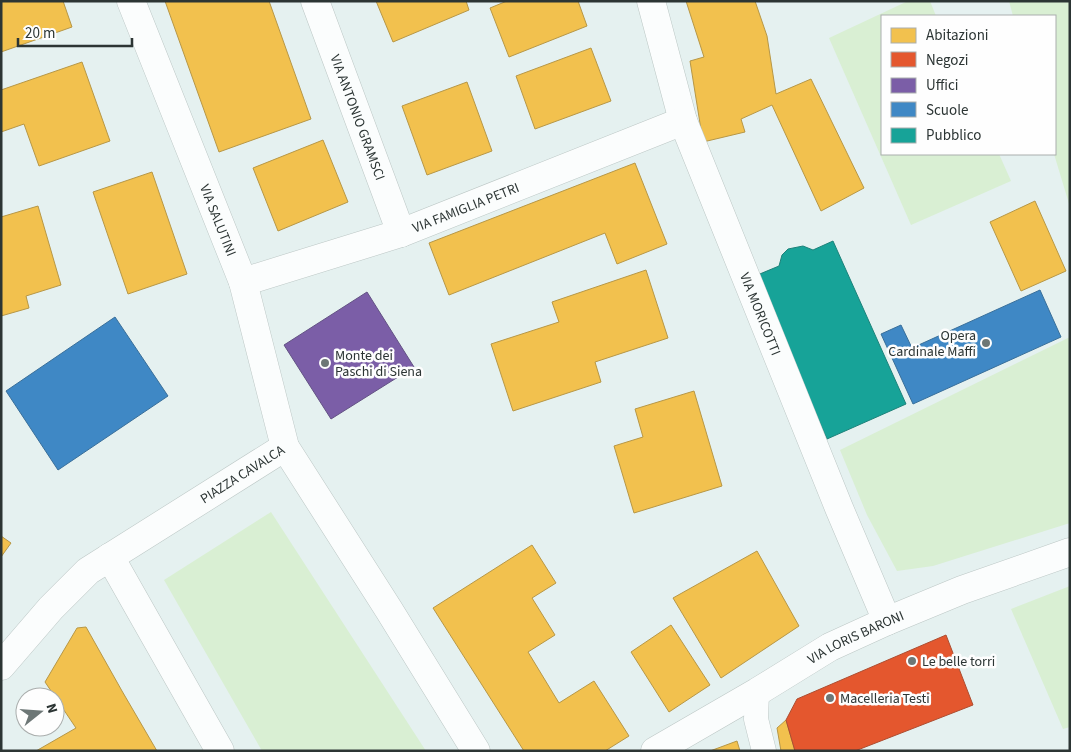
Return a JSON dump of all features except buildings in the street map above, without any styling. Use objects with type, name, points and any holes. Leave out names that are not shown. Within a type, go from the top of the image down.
[{"type":"street","name":"VIA SALUTINI","points":[[131,1],[243,282],[285,447]]},
{"type":"street","name":"VIA ANTONIO GRAMSCI","points":[[316,1],[401,233]]},
{"type":"street","name":"VIA MORICOTTI","points":[[651,1],[683,121],[839,508],[887,621]]},
{"type":"street","name":"VIA FAMIGLIA PETRI","points":[[243,282],[401,233],[683,121]]},
{"type":"street","name":"PIAZZA CAVALCA","points":[[1,666],[46,614],[88,571],[285,447],[476,751]]},
{"type":"street","name":"VIA LORIS BARONI","points":[[655,751],[758,692],[830,647],[962,590],[1070,552]]},
{"type":"street","points":[[110,557],[220,751]]},
{"type":"street","points":[[758,692],[756,719],[764,751]]},
{"type":"green space","points":[[908,1],[930,1],[936,15],[881,15],[881,155],[999,155],[1011,181],[911,225],[829,38]]},
{"type":"green space","points":[[1009,1],[1070,1],[1070,207],[1054,155],[1056,155],[1056,15],[1013,15]]},
{"type":"green space","points":[[1070,337],[1070,523],[933,566],[897,571],[867,515],[840,450]]},
{"type":"green space","points":[[271,512],[426,751],[262,751],[164,580]]},
{"type":"green space","points":[[1070,586],[1070,727],[1063,729],[1011,609]]},
{"type":"place","name":"Opera Cardinale Maffi","points":[[986,343]]},
{"type":"place","name":"Monte dei Paschi di Siena","points":[[325,363]]},
{"type":"place","name":"Le belle torri","points":[[912,661]]},
{"type":"place","name":"Macelleria Testi","points":[[830,698]]}]
